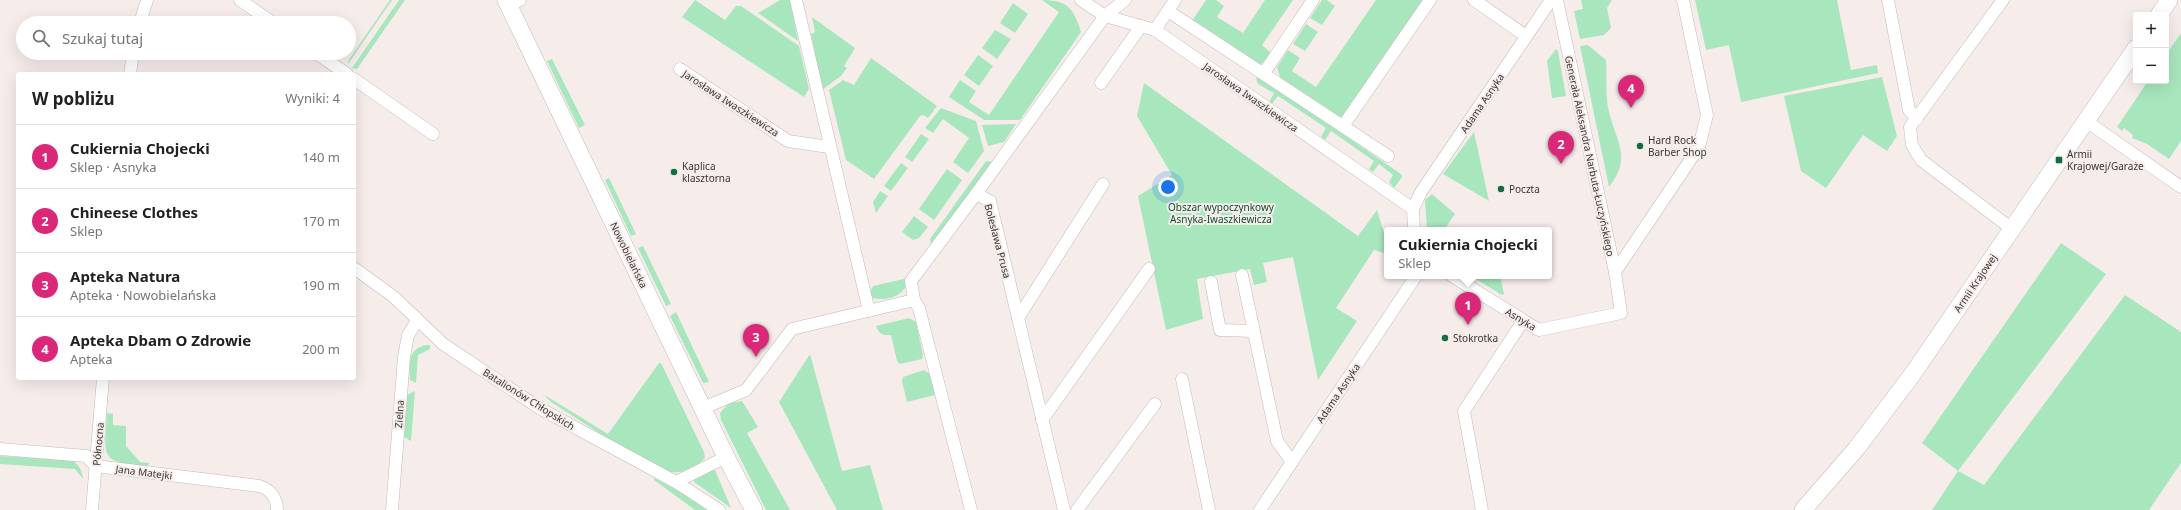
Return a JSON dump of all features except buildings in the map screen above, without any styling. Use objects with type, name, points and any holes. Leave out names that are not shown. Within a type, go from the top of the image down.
[{"type":"street","points":[[142,16],[147,0]]},
{"type":"street","points":[[240,0],[263,16]]},
{"type":"street","points":[[796,0],[829,147],[869,311]]},
{"type":"street","name":"Jarosława Iwaszkiewicza","points":[[1081,0],[1105,16],[1155,30],[1413,209]]},
{"type":"street","name":"Bolesława Prusa","points":[[1064,510],[990,202],[976,194],[1105,16],[1125,0]]},
{"type":"street","points":[[1155,30],[1175,0]]},
{"type":"street","points":[[1264,73],[1313,0]]},
{"type":"street","points":[[1343,126],[1430,0]]},
{"type":"street","points":[[1474,0],[1526,36]]},
{"type":"street","name":"Adama Asnyka","points":[[1413,209],[1435,170],[1476,114],[1551,0]]},
{"type":"street","name":"Generała Aleksandra Narbuta-Łuczyńskiego","points":[[1557,0],[1615,272],[1621,313]]},
{"type":"street","points":[[1615,272],[1699,146],[1707,114],[1683,0]]},
{"type":"street","points":[[1888,0],[1909,110],[1917,119]]},
{"type":"street","points":[[2161,12],[2169,0]]},
{"type":"street","points":[[2000,1],[1910,127],[1912,145],[1922,160],[2012,229]]},
{"type":"street","name":"Nowobielańska","points":[[512,2],[726,457],[754,510]]},
{"type":"street","points":[[1168,11],[1388,156]]},
{"type":"street","points":[[1101,83],[1141,26]]},
{"type":"street","name":"Armii Krajowej","points":[[1803,510],[1856,449],[1912,375],[2133,52]]},
{"type":"street","points":[[130,72],[132,60]]},
{"type":"street","points":[[326,60],[344,72]]},
{"type":"street","name":"Jarosława Iwaszkiewicza","points":[[680,70],[788,141],[829,147]]},
{"type":"street","points":[[356,81],[433,134]]},
{"type":"street","points":[[2086,121],[2181,187]]},
{"type":"street","points":[[1018,318],[1103,184]]},
{"type":"street","points":[[971,510],[919,308],[914,300],[911,281],[976,194]]},
{"type":"street","points":[[1413,209],[1414,227]]},
{"type":"street","name":"Batalionów Chłopskich","points":[[356,269],[394,297],[417,321],[444,344],[542,409],[676,482],[719,510]]},
{"type":"street","points":[[1042,420],[1149,269]]},
{"type":"street","points":[[1242,275],[1277,441],[1292,462]]},
{"type":"street","name":"Adama Asnyka","points":[[1260,510],[1414,279]]},
{"type":"street","name":"Asnyka","points":[[1457,279],[1538,330],[1621,313]]},
{"type":"street","points":[[1210,282],[1220,330],[1254,331]]},
{"type":"street","points":[[703,408],[746,390],[792,329],[914,300]]},
{"type":"street","name":"Zielna","points":[[392,510],[404,357],[408,335],[417,321]]},
{"type":"street","points":[[1482,510],[1464,411],[1523,321]]},
{"type":"street","points":[[1182,379],[1209,510]]},
{"type":"street","name":"Północna","points":[[92,510],[103,380]]},
{"type":"street","points":[[1077,510],[1155,404]]},
{"type":"street","name":"Jana Matejki","points":[[0,449],[86,456],[96,466],[259,486],[267,489],[273,496],[277,510]]},
{"type":"street","points":[[676,482],[726,457]]},
{"type":"green space","points":[[390,0],[392,0],[356,52],[356,49]]},
{"type":"green space","points":[[399,0],[405,0],[357,69],[352,68]]},
{"type":"green space","points":[[695,0],[725,20],[736,6],[741,6],[799,46],[809,89],[804,97],[682,17]]},
{"type":"green space","points":[[780,0],[790,0],[798,41],[758,13]]},
{"type":"green space","points":[[1042,0],[1051,0],[1069,7],[1076,17],[1081,32],[1020,120],[984,120],[949,97],[960,80],[976,91],[969,102],[989,115],[1059,12]]},
{"type":"green space","points":[[1206,0],[1216,0],[1224,6],[1217,17],[1243,33],[1265,0],[1293,0],[1262,45],[1272,54],[1261,64],[1254,64],[1192,21]]},
{"type":"green space","points":[[1322,0],[1327,0],[1335,6],[1322,25],[1310,18]]},
{"type":"green space","points":[[1376,0],[1424,0],[1345,116],[1338,118],[1281,81],[1277,67],[1288,50],[1300,58],[1292,71],[1316,87]]},
{"type":"green space","points":[[1581,0],[1612,0],[1607,8],[1611,28],[1604,35],[1580,39],[1574,11],[1583,9]]},
{"type":"green space","points":[[1695,0],[1837,0],[1851,70],[1877,65],[1878,73],[1741,102],[1729,45],[1706,50]]},
{"type":"green space","points":[[1013,3],[1028,14],[1015,33],[1000,23]]},
{"type":"green space","points":[[812,17],[855,48],[844,66],[847,68],[841,76],[819,92],[810,54],[815,53],[811,34],[815,32]]},
{"type":"green space","points":[[1306,24],[1318,32],[1305,51],[1293,44]]},
{"type":"green space","points":[[995,30],[1011,39],[997,59],[982,48]]},
{"type":"green space","points":[[2181,33],[2181,141],[2169,159],[2147,144],[2132,138],[2133,135],[2124,128],[2122,131],[2117,127],[2146,84],[2169,84],[2169,51]]},
{"type":"green space","points":[[1588,45],[1606,60],[1609,112],[1621,150],[1620,167],[1616,177],[1609,187],[1580,46]]},
{"type":"green space","points":[[1556,49],[1558,51],[1566,96],[1552,98],[1547,61]]},
{"type":"green space","points":[[978,55],[993,66],[979,86],[964,75]]},
{"type":"green space","points":[[871,58],[937,106],[928,118],[923,115],[920,116],[874,179],[846,160],[829,90],[843,80],[854,85]]},
{"type":"green space","points":[[552,59],[585,125],[579,128],[547,61]]},
{"type":"green space","points":[[1258,76],[1401,174],[1402,177],[1394,188],[1389,182],[1393,175],[1379,164],[1373,172],[1369,169],[1374,161],[1331,131],[1325,140],[1321,137],[1326,128],[1278,96],[1272,104],[1269,102],[1274,93],[1258,84],[1256,79]]},
{"type":"green space","points":[[1882,77],[1897,136],[1887,151],[1863,135],[1826,188],[1801,171],[1784,96]]},
{"type":"green space","name":"Obszar wypoczynkowy Asnyka-Iwaszkiewicza","points":[[1144,83],[1358,236],[1377,210],[1384,232],[1384,253],[1374,250],[1336,308],[1357,321],[1318,380],[1293,257],[1263,263],[1267,282],[1254,285],[1250,269],[1197,279],[1203,319],[1166,330],[1138,196],[1172,175],[1137,116]]},
{"type":"green space","points":[[941,108],[976,121],[984,151],[968,173],[953,162],[969,138],[943,119],[933,133],[925,128]]},
{"type":"green space","points":[[1016,124],[1004,142],[988,146],[982,125]]},
{"type":"green space","points":[[1474,132],[1489,201],[1443,174]]},
{"type":"green space","points":[[921,134],[929,139],[912,162],[905,157]]},
{"type":"green space","points":[[986,161],[993,162],[931,244],[930,239]]},
{"type":"green space","points":[[901,163],[908,168],[891,191],[884,186]]},
{"type":"green space","points":[[947,169],[962,180],[934,220],[919,209]]},
{"type":"green space","points":[[609,178],[636,234],[631,236],[605,180]]},
{"type":"green space","points":[[880,191],[888,196],[876,213],[873,202]]},
{"type":"green space","points":[[1432,194],[1455,214],[1446,227],[1427,227],[1425,200]]},
{"type":"green space","points":[[914,216],[928,227],[919,238],[913,240],[902,232]]},
{"type":"green space","points":[[2061,243],[2106,274],[1958,471],[1922,443]]},
{"type":"green space","points":[[643,246],[671,304],[666,306],[638,248]]},
{"type":"green space","points":[[908,278],[904,289],[896,296],[879,299],[873,298],[870,293],[873,286]]},
{"type":"green space","points":[[1476,279],[1501,279],[1504,294],[1502,295]]},
{"type":"green space","points":[[2125,295],[2181,332],[2181,463],[2149,510],[1932,510],[1958,471],[1984,485]]},
{"type":"green space","points":[[676,312],[709,382],[703,383],[670,316]]},
{"type":"green space","points":[[909,318],[916,322],[923,355],[922,359],[900,364],[897,361],[891,335],[882,334],[878,331],[876,326]]},
{"type":"green space","points":[[426,345],[430,345],[430,349],[418,355],[416,383],[410,380],[411,358],[415,350]]},
{"type":"green space","points":[[810,354],[842,471],[870,465],[883,510],[837,510],[779,402]]},
{"type":"green space","points":[[659,363],[661,363],[704,452],[705,458],[701,462],[682,472],[666,471],[596,431],[551,402],[543,394],[608,434]]},
{"type":"green space","points":[[924,370],[931,375],[935,395],[907,402],[902,381],[903,377]]},
{"type":"green space","points":[[415,391],[411,441],[404,437],[407,395]]},
{"type":"green space","points":[[742,401],[758,427],[747,433],[790,510],[766,510],[721,420],[720,413],[729,403]]},
{"type":"green space","points":[[107,413],[113,414],[113,425],[126,426],[126,446],[140,462],[149,463],[148,467],[121,463],[113,460],[108,455],[105,440]]},
{"type":"green space","points":[[0,456],[72,460],[80,469],[83,479],[75,469],[0,464]]},
{"type":"green space","points":[[712,469],[715,470],[731,508],[694,482],[694,480]]},
{"type":"green space","points":[[654,478],[692,498],[709,510],[695,510],[654,480]]},
{"type":"place","name":"Apteka Dbam O Zdrowie","points":[[1631,108]]},
{"type":"place","name":"Hard Rock Barber Shop","points":[[1640,146]]},
{"type":"place","name":"Armii Krajowej/Garaże","points":[[2059,160]]},
{"type":"place","name":"Chineese Clothes","points":[[1561,164]]},
{"type":"place","name":"Kaplica klasztorna","points":[[674,172]]},
{"type":"place","name":"Poczta","points":[[1501,189]]},
{"type":"place","name":"Cukiernia Chojecki","points":[[1468,325]]},
{"type":"place","name":"Stokrotka","points":[[1445,338]]},
{"type":"place","name":"Apteka Natura","points":[[756,357]]}]
